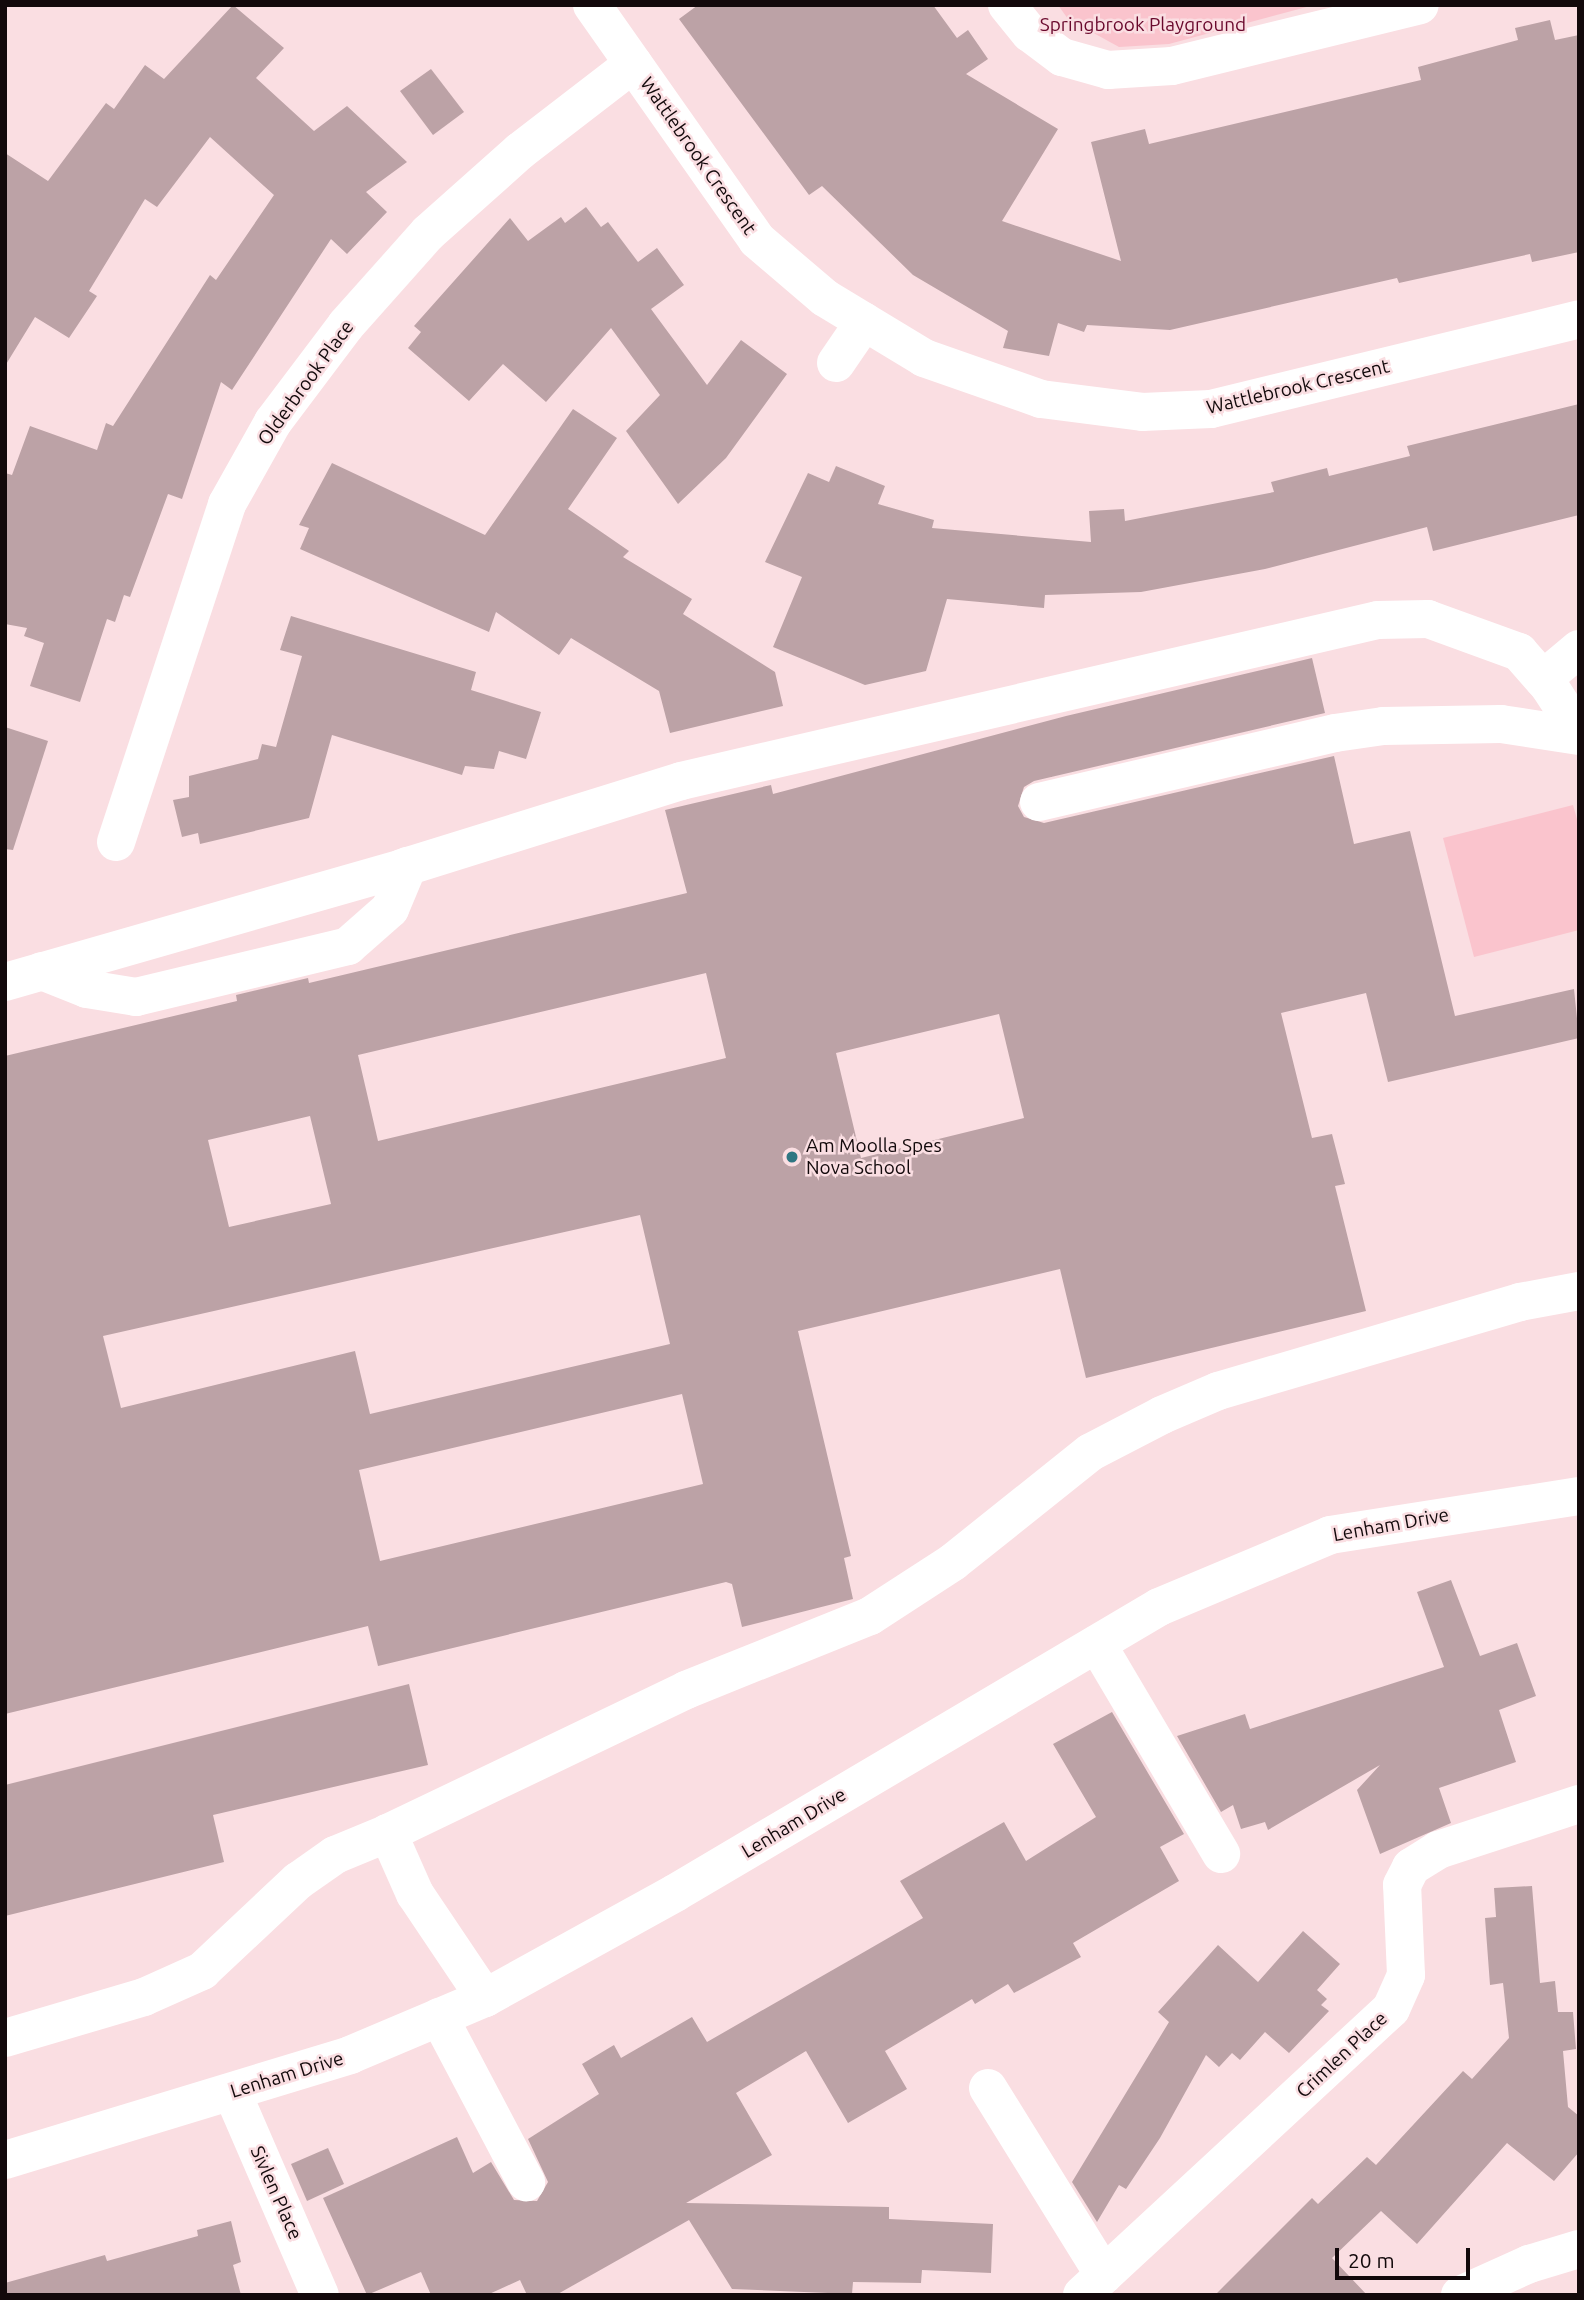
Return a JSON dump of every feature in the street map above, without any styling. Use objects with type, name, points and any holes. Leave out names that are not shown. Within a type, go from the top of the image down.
[{"type":"street","name":"Wattlebrook Crescent","points":[[592,5],[757,240],[825,298],[924,358],[1041,399],[1142,412],[1212,409],[1579,320]]},
{"type":"street","points":[[1007,5],[1030,33],[1062,57],[1108,70],[1172,66],[1420,5]]},
{"type":"street","name":"Olderbrook Place","points":[[116,842],[227,504],[273,422],[346,325],[428,233],[520,151],[633,64]]},
{"type":"street","points":[[836,363],[864,322]]},
{"type":"street","points":[[5,982],[408,866],[681,781],[1378,620],[1428,619],[1467,630],[1519,652],[1543,679],[1579,734]]},
{"type":"street","points":[[1543,679],[1579,649]]},
{"type":"street","points":[[1039,802],[1335,733],[1383,726],[1501,724],[1579,734]]},
{"type":"street","points":[[42,971],[87,989],[136,997],[348,946],[390,909],[408,866]]},
{"type":"street","points":[[9,2034],[144,1997],[202,1971],[298,1881],[335,1855],[388,1833],[686,1690],[870,1616],[953,1562],[1091,1452],[1162,1415],[1218,1391],[1520,1302],[1579,1290]]},
{"type":"street","name":"Lenham Drive","points":[[5,2160],[350,2055],[485,1998],[675,1893],[1159,1606],[1330,1535],[1579,1496]]},
{"type":"street","points":[[1097,1644],[1221,1854]]},
{"type":"street","name":"Crimlen Place","points":[[1093,2285],[1391,2009],[1406,1975],[1402,1885],[1411,1867],[1438,1850],[1579,1804]]},
{"type":"street","points":[[388,1833],[415,1894],[485,1998]]},
{"type":"street","points":[[439,2017],[526,2182]]},
{"type":"street","points":[[988,2088],[1093,2285]]},
{"type":"street","name":"Sivlen Place","points":[[232,2092],[320,2295]]},
{"type":"street","points":[[1460,2295],[1529,2264],[1579,2249]]},
{"type":"green space","name":"Springbrook Playground","points":[[1058,5],[1314,5],[1169,44],[1119,47],[1068,19]]},
{"type":"green space","points":[[1573,805],[1579,826],[1579,930],[1474,957],[1443,838]]},
{"type":"building","points":[[233,5],[284,48],[256,78],[314,131],[347,106],[407,162],[366,192],[387,212],[347,254],[331,239],[232,390],[221,382],[182,499],[168,494],[130,597],[124,595],[115,622],[107,619],[80,702],[30,686],[44,643],[24,636],[27,628],[5,624],[5,473],[12,475],[30,426],[97,450],[106,423],[113,426],[210,275],[216,280],[274,195],[210,137],[157,207],[145,199],[89,291],[97,296],[69,338],[35,317],[5,366],[5,153],[48,181],[106,103],[114,109],[145,65],[164,79]]},
{"type":"building","points":[[698,5],[933,5],[957,38],[968,30],[988,59],[966,74],[1058,129],[1002,221],[1121,261],[1091,142],[1145,129],[1149,144],[1421,80],[1418,67],[1518,40],[1515,28],[1550,20],[1555,40],[1579,35],[1579,252],[1532,262],[1530,254],[1399,283],[1397,278],[1170,330],[1087,325],[1084,332],[1058,323],[1049,356],[1003,348],[1008,331],[913,275],[822,186],[809,195],[679,19]]},
{"type":"building","points":[[431,69],[464,112],[433,135],[400,91]]},
{"type":"building","points":[[586,207],[601,227],[608,222],[638,262],[657,248],[684,285],[651,309],[707,385],[741,340],[787,374],[726,458],[678,504],[626,431],[660,395],[611,328],[546,402],[503,364],[469,401],[408,348],[421,332],[414,326],[510,218],[528,241],[561,217],[565,223]]},
{"type":"building","points":[[1579,404],[1579,515],[1433,551],[1427,527],[1265,569],[1141,592],[1045,595],[1044,608],[947,599],[926,671],[865,685],[773,647],[802,577],[765,562],[808,473],[829,482],[836,466],[885,486],[878,504],[934,520],[932,528],[1091,542],[1089,511],[1124,509],[1125,521],[1274,492],[1271,482],[1327,468],[1329,476],[1410,456],[1407,446]]},
{"type":"building","points":[[573,409],[617,438],[568,509],[629,551],[623,557],[692,599],[683,614],[775,672],[783,706],[670,733],[659,691],[571,638],[559,655],[496,612],[489,632],[300,549],[309,528],[299,525],[332,463],[485,535]]},
{"type":"building","points":[[291,616],[476,672],[471,690],[541,712],[526,759],[499,751],[494,769],[465,766],[462,775],[332,735],[309,818],[200,844],[198,833],[182,837],[173,800],[189,797],[189,776],[258,759],[262,744],[276,747],[302,656],[280,650]]},
{"type":"building","points":[[1312,658],[1325,713],[1034,781],[1024,787],[1018,806],[1024,817],[1044,823],[1334,756],[1354,844],[1410,831],[1455,1016],[1574,989],[1579,1038],[1388,1082],[1366,993],[1281,1013],[1312,1138],[1332,1134],[1345,1184],[1335,1186],[1366,1311],[1086,1378],[1060,1269],[798,1331],[851,1556],[844,1558],[853,1599],[742,1627],[732,1584],[726,1582],[378,1666],[368,1626],[5,1714],[5,1056],[237,1001],[236,995],[308,978],[309,983],[687,893],[665,810],[771,785],[773,794],[1066,716]],"holes":[[[706,973],[726,1058],[378,1141],[358,1055]],[[999,1014],[1024,1118],[861,1158],[836,1053]],[[310,1116],[331,1204],[229,1227],[208,1140]],[[640,1215],[670,1344],[370,1414],[355,1351],[121,1408],[103,1336]],[[682,1394],[703,1484],[380,1561],[359,1470]]]},
{"type":"building","points":[[5,727],[48,741],[13,850],[5,849]]},
{"type":"building","points":[[1451,1580],[1480,1656],[1517,1643],[1536,1696],[1499,1710],[1516,1762],[1439,1788],[1451,1823],[1380,1854],[1357,1790],[1380,1765],[1268,1830],[1265,1822],[1241,1829],[1233,1805],[1221,1812],[1177,1736],[1245,1714],[1250,1729],[1444,1667],[1417,1592]]},
{"type":"building","points":[[409,1684],[428,1765],[213,1815],[224,1862],[5,1916],[5,1785]]},
{"type":"building","points":[[1112,1712],[1184,1834],[1160,1847],[1179,1881],[1073,1943],[1081,1957],[1014,1993],[1008,1984],[975,2004],[972,1999],[885,2051],[907,2089],[848,2123],[806,2051],[736,2093],[772,2155],[686,2203],[889,2207],[889,2219],[993,2224],[991,2273],[922,2270],[921,2283],[853,2282],[852,2294],[732,2289],[689,2220],[556,2295],[527,2295],[520,2280],[487,2295],[431,2295],[421,2272],[367,2295],[323,2198],[457,2137],[473,2173],[491,2162],[514,2200],[537,2201],[548,2182],[528,2139],[599,2094],[582,2064],[614,2045],[621,2058],[692,2017],[707,2042],[864,1952],[923,1918],[900,1881],[1004,1822],[1026,1861],[1096,1817],[1053,1744]]},
{"type":"building","points":[[1532,1886],[1540,1983],[1555,1981],[1558,2012],[1573,2012],[1576,2049],[1563,2051],[1568,2107],[1579,2116],[1579,2152],[1554,2181],[1507,2143],[1417,2244],[1381,2211],[1332,2258],[1367,2295],[1215,2295],[1312,2198],[1318,2204],[1367,2157],[1376,2165],[1463,2071],[1472,2079],[1509,2038],[1503,1983],[1490,1985],[1485,1918],[1496,1917],[1494,1888]]},
{"type":"building","points":[[1303,1931],[1340,1964],[1317,1990],[1327,1999],[1321,2005],[1329,2011],[1289,2053],[1265,2032],[1240,2060],[1232,2053],[1219,2067],[1206,2055],[1160,2138],[1126,2189],[1119,2185],[1097,2222],[1072,2182],[1169,2022],[1158,2012],[1218,1945],[1258,1982]]},
{"type":"building","points":[[328,2148],[344,2184],[307,2201],[291,2164]]},
{"type":"building","points":[[231,2221],[241,2262],[233,2265],[241,2295],[5,2295],[5,2283],[105,2255],[107,2261],[198,2236],[197,2230]]},
{"type":"place","name":"Am Moolla Spes Nova School","points":[[792,1157]]}]
